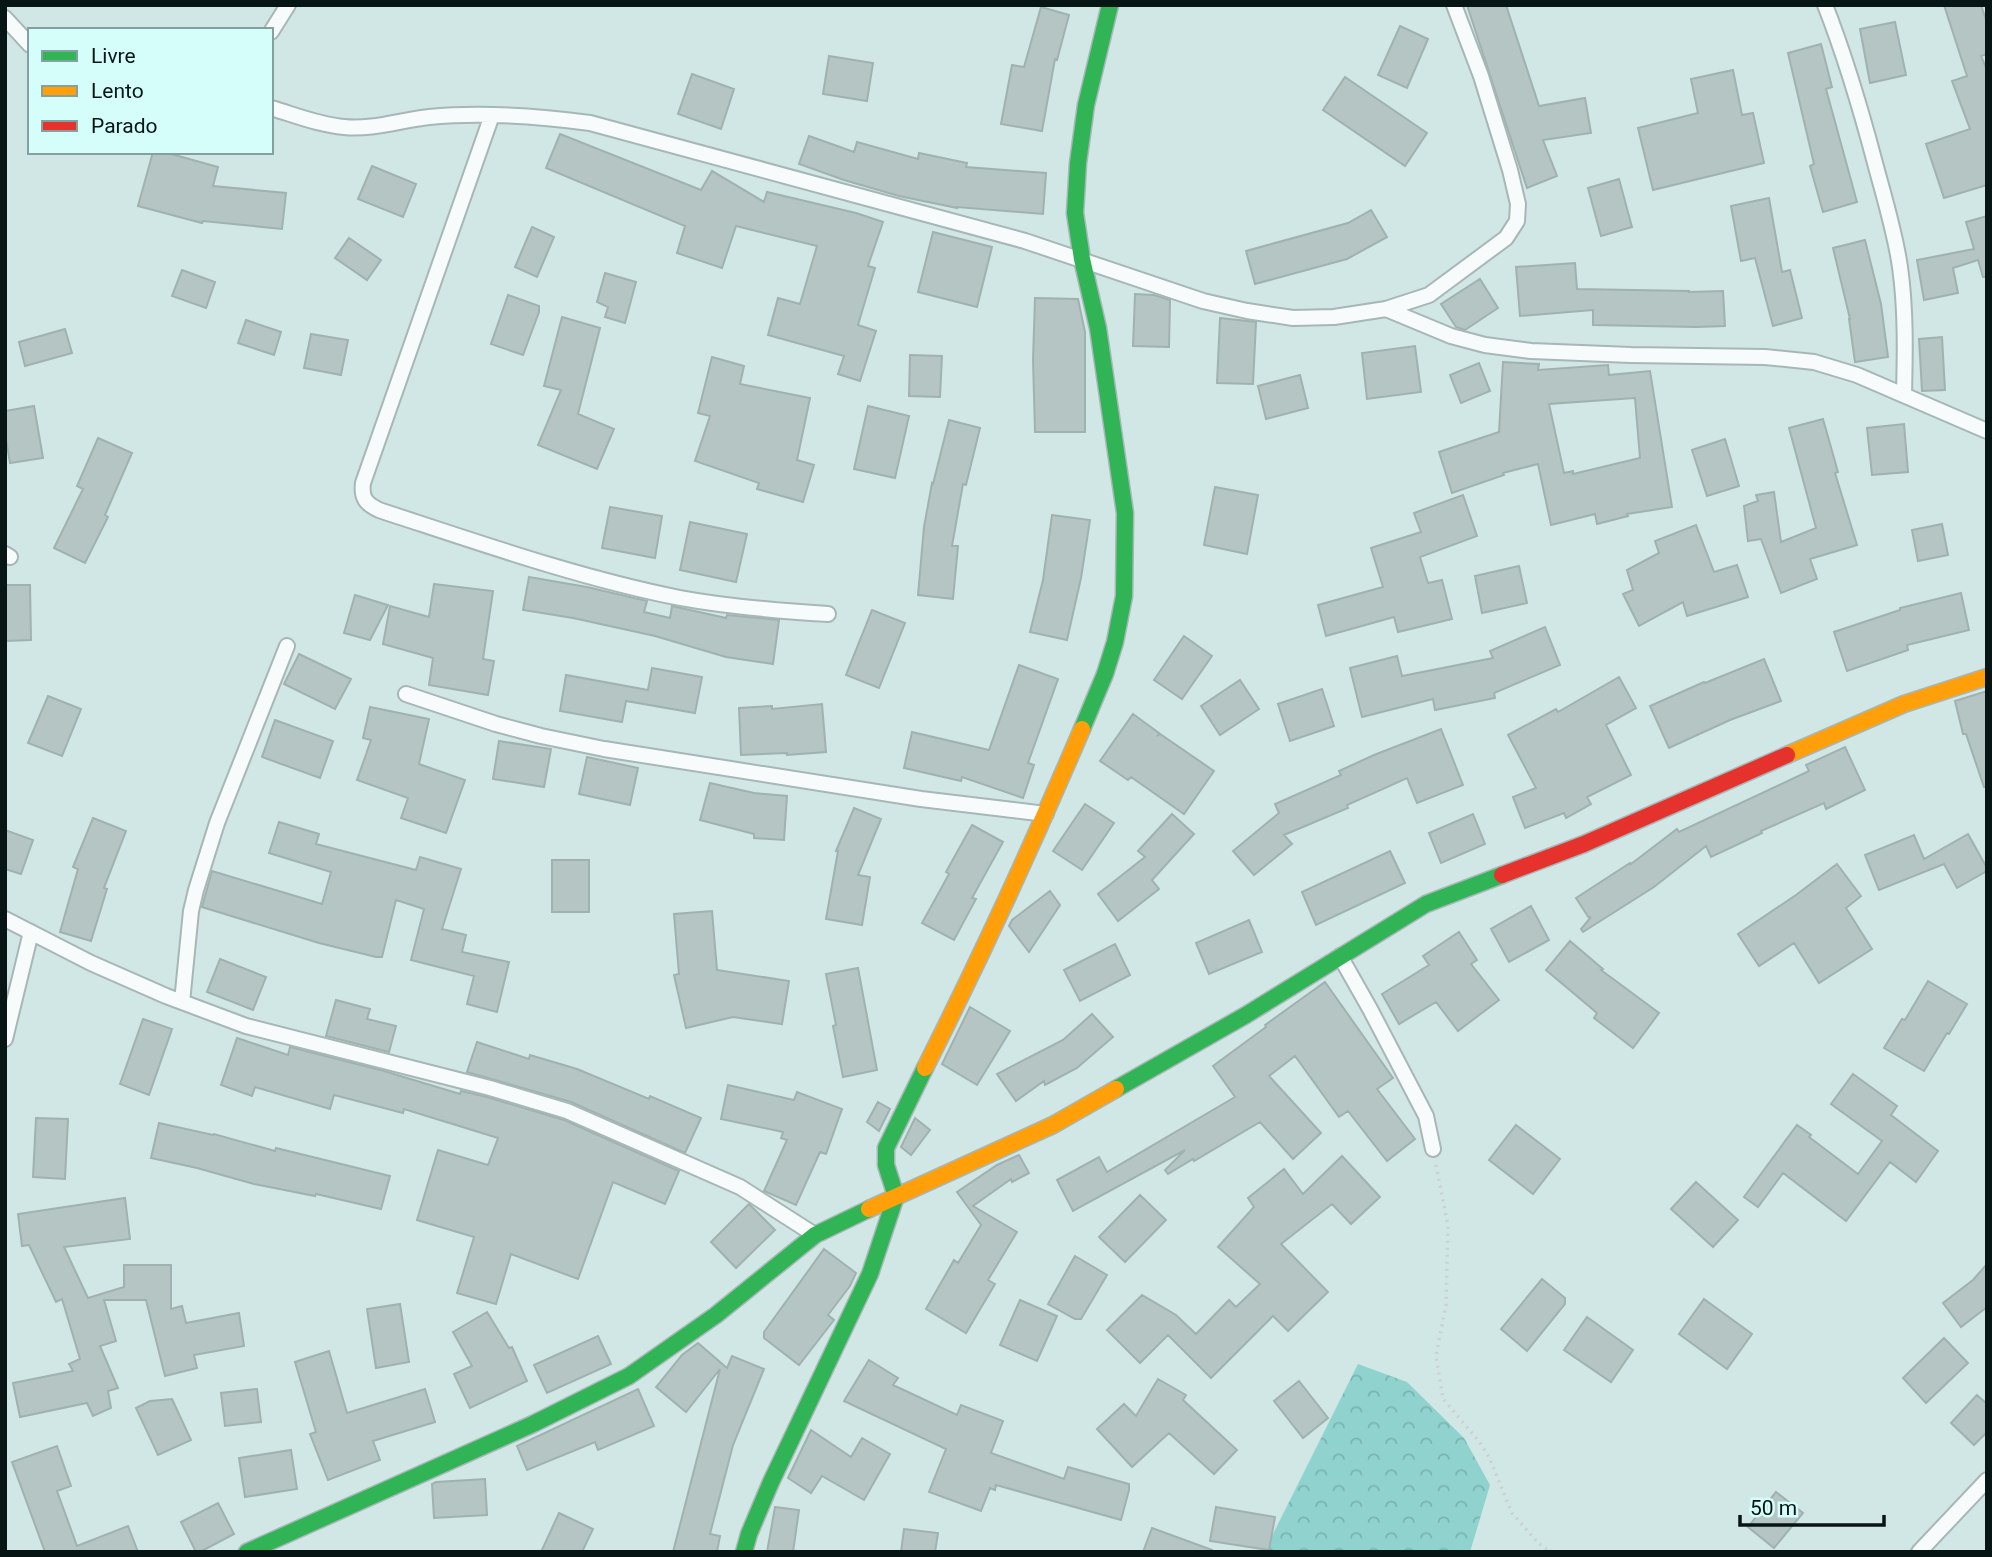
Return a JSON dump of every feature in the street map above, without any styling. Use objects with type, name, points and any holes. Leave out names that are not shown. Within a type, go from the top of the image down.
[{"type":"street","points":[[273,29],[288,5]]},
{"type":"street","points":[[744,1552],[771,1482],[859,1302],[896,1196],[886,1165],[886,1148],[972,975],[1046,814],[1105,674],[1115,642],[1124,596],[1125,513],[1098,328],[1082,259],[1075,213],[1086,104],[1110,5]]},
{"type":"street","points":[[273,109],[316,123],[345,128],[371,127],[429,117],[492,115],[558,118],[590,123],[1025,241],[1203,301],[1293,318],[1334,317],[1386,309],[1429,295],[1506,238],[1517,221],[1518,204],[1510,170],[1481,76],[1454,5]]},
{"type":"street","points":[[1825,5],[1863,120],[1900,267],[1905,330],[1904,395]]},
{"type":"street","points":[[5,18],[28,43]]},
{"type":"street","points":[[492,115],[363,483],[364,500],[370,506],[391,514],[615,583],[680,598],[740,607],[828,614]]},
{"type":"street","points":[[1386,309],[1451,336],[1485,345],[1531,351],[1765,357],[1814,362],[1857,375],[1987,430]]},
{"type":"street","points":[[182,1002],[191,911],[196,890],[217,823],[287,646]]},
{"type":"street","points":[[247,1552],[533,1424],[629,1376],[716,1314],[815,1235],[1053,1125],[1246,1015],[1426,904],[1584,844],[1904,704],[1987,677]]},
{"type":"street","points":[[406,694],[456,712],[530,733],[604,750],[921,799],[1046,814]]},
{"type":"street","points":[[5,919],[92,963],[246,1026],[491,1088],[567,1111],[740,1187],[815,1235]]},
{"type":"street","points":[[5,1039],[31,932]]},
{"type":"street","points":[[1340,956],[1426,1116],[1433,1149]]},
{"type":"street","points":[[1919,1552],[1987,1480]]},
{"type":"path","points":[[1433,1149],[1448,1226],[1446,1305],[1437,1356],[1443,1399],[1489,1457],[1512,1513],[1538,1543],[1550,1552]]},
{"type":"green space","points":[[1358,1364],[1407,1382],[1464,1438],[1490,1485],[1470,1552],[1264,1552]]},
{"type":"building","points":[[1467,5],[1506,5],[1539,106],[1585,98],[1591,133],[1543,140],[1557,176],[1527,188]]},
{"type":"building","points":[[1944,5],[1981,5],[1987,23],[1987,54],[1981,56],[1987,70],[1987,185],[1944,198],[1926,144],[1970,129],[1952,81],[1967,76]]},
{"type":"building","points":[[1041,7],[1069,15],[1057,60],[1055,59],[1042,131],[1001,124],[1012,65],[1024,67]]},
{"type":"building","points":[[1895,22],[1906,75],[1870,83],[1860,29]]},
{"type":"building","points":[[1400,26],[1428,39],[1407,88],[1378,75]]},
{"type":"building","points":[[1821,44],[1832,87],[1826,89],[1857,202],[1823,212],[1810,166],[1814,164],[1788,53]]},
{"type":"building","points":[[829,56],[873,63],[867,101],[823,94]]},
{"type":"building","points":[[1733,70],[1742,115],[1753,113],[1764,163],[1653,190],[1638,128],[1698,113],[1691,79]]},
{"type":"building","points":[[692,74],[734,89],[721,129],[678,114]]},
{"type":"building","points":[[1345,77],[1427,133],[1405,166],[1323,110]]},
{"type":"building","points":[[560,134],[701,190],[712,171],[764,202],[767,192],[883,222],[868,266],[875,268],[858,325],[876,331],[860,381],[838,374],[844,356],[768,335],[778,298],[800,304],[817,246],[736,226],[722,268],[677,253],[685,226],[546,168]]},
{"type":"building","points":[[809,136],[854,152],[857,142],[918,159],[919,153],[967,163],[966,167],[1046,173],[1043,214],[957,208],[899,196],[844,180],[799,164]]},
{"type":"building","points":[[152,154],[171,154],[218,167],[213,186],[286,193],[282,229],[202,223],[138,206]]},
{"type":"building","points":[[372,166],[416,184],[403,217],[358,199]]},
{"type":"building","points":[[1619,179],[1632,227],[1601,236],[1588,188]]},
{"type":"building","points":[[1769,198],[1782,272],[1790,270],[1802,318],[1773,326],[1755,258],[1741,261],[1731,206]]},
{"type":"building","points":[[1371,210],[1387,237],[1347,259],[1255,284],[1246,251],[1348,223]]},
{"type":"building","points":[[1987,216],[1987,277],[1983,277],[1978,260],[1953,268],[1958,293],[1924,300],[1917,260],[1974,249],[1966,222]]},
{"type":"building","points":[[532,227],[554,237],[537,277],[515,267]]},
{"type":"building","points":[[933,232],[992,247],[977,307],[918,292]]},
{"type":"building","points":[[349,238],[381,260],[367,280],[335,258]]},
{"type":"building","points":[[1865,240],[1881,304],[1888,357],[1855,362],[1850,319],[1833,248]]},
{"type":"building","points":[[1575,263],[1577,289],[1723,291],[1725,326],[1593,325],[1593,310],[1520,316],[1516,267]]},
{"type":"building","points":[[182,270],[215,282],[206,308],[172,296]]},
{"type":"building","points":[[605,273],[636,282],[625,323],[605,317],[608,307],[597,302]]},
{"type":"building","points":[[1480,279],[1498,308],[1465,330],[1456,327],[1441,304]]},
{"type":"building","points":[[1135,294],[1154,295],[1170,300],[1169,347],[1133,346]]},
{"type":"building","points":[[508,295],[539,306],[523,355],[491,344]]},
{"type":"building","points":[[1035,298],[1078,299],[1085,332],[1085,432],[1035,432]]},
{"type":"building","points":[[562,317],[600,328],[578,414],[614,429],[597,469],[538,445],[561,390],[544,386]]},
{"type":"building","points":[[1220,318],[1256,322],[1253,384],[1217,383]]},
{"type":"building","points":[[246,320],[281,332],[274,355],[238,343]]},
{"type":"building","points":[[65,329],[72,353],[25,366],[19,342]]},
{"type":"building","points":[[311,334],[348,340],[341,375],[304,368]]},
{"type":"building","points":[[1942,337],[1945,390],[1922,391],[1919,339]]},
{"type":"building","points":[[1415,346],[1421,392],[1367,399],[1362,353]]},
{"type":"building","points":[[910,355],[942,356],[940,397],[909,396]]},
{"type":"building","points":[[712,357],[744,366],[740,384],[810,398],[797,460],[814,465],[803,502],[757,489],[759,483],[695,461],[710,416],[698,413]]},
{"type":"building","points":[[1503,362],[1539,364],[1538,370],[1608,365],[1609,375],[1650,371],[1672,507],[1627,514],[1628,516],[1597,524],[1595,514],[1551,525],[1538,464],[1503,473],[1504,475],[1452,493],[1439,452],[1499,432]],"holes":[[[1635,398],[1640,458],[1573,474],[1573,471],[1564,473],[1549,404]]]},
{"type":"building","points":[[1479,363],[1490,391],[1461,403],[1450,375]]},
{"type":"building","points":[[1300,375],[1308,408],[1266,419],[1258,386]]},
{"type":"building","points":[[34,406],[43,458],[10,463],[5,434],[5,411]]},
{"type":"building","points":[[868,406],[909,416],[895,478],[854,469]]},
{"type":"building","points":[[1823,419],[1838,472],[1835,473],[1857,545],[1810,559],[1817,579],[1781,593],[1761,539],[1748,541],[1744,506],[1758,501],[1756,495],[1774,492],[1781,542],[1816,528],[1789,428]]},
{"type":"building","points":[[949,420],[980,428],[966,485],[963,484],[952,546],[958,546],[953,599],[918,595],[924,527],[932,483]]},
{"type":"building","points":[[1904,424],[1908,472],[1872,475],[1867,428]]},
{"type":"building","points":[[98,438],[132,453],[105,515],[108,517],[85,563],[54,548],[83,489],[77,486]]},
{"type":"building","points":[[1725,439],[1739,486],[1707,496],[1692,450]]},
{"type":"building","points":[[1215,487],[1258,495],[1247,554],[1204,545]]},
{"type":"building","points":[[1463,495],[1477,536],[1420,557],[1428,583],[1442,580],[1452,619],[1398,632],[1394,617],[1326,636],[1318,605],[1383,587],[1371,548],[1421,532],[1414,513]]},
{"type":"building","points":[[610,507],[662,516],[655,558],[602,548]]},
{"type":"building","points":[[1052,515],[1090,520],[1067,640],[1030,632],[1043,580]]},
{"type":"building","points":[[690,522],[747,534],[736,582],[680,570]]},
{"type":"building","points":[[1942,524],[1948,555],[1918,561],[1912,530]]},
{"type":"building","points":[[1696,525],[1714,572],[1737,565],[1748,597],[1687,616],[1683,602],[1639,626],[1623,594],[1633,590],[1627,570],[1659,553],[1655,541]]},
{"type":"building","points":[[1519,566],[1527,603],[1482,613],[1475,576]]},
{"type":"building","points":[[529,577],[647,601],[644,612],[670,618],[672,606],[726,618],[727,615],[779,620],[773,664],[726,657],[655,636],[523,610]]},
{"type":"building","points":[[434,584],[493,591],[483,659],[494,661],[488,695],[429,685],[433,658],[383,644],[390,606],[429,617]]},
{"type":"building","points":[[5,585],[30,585],[31,640],[5,641]]},
{"type":"building","points":[[1961,593],[1969,630],[1907,645],[1908,650],[1847,671],[1834,632],[1900,608]]},
{"type":"building","points":[[355,595],[388,605],[370,640],[344,633]]},
{"type":"building","points":[[872,610],[905,623],[879,688],[846,675]]},
{"type":"building","points":[[1545,627],[1560,665],[1494,693],[1495,698],[1435,710],[1433,699],[1362,717],[1350,668],[1397,656],[1402,676],[1493,658],[1490,651]]},
{"type":"building","points":[[1184,636],[1212,656],[1182,699],[1154,680]]},
{"type":"building","points":[[299,654],[351,679],[335,709],[284,684]]},
{"type":"building","points":[[1764,659],[1781,701],[1730,720],[1669,748],[1650,706]]},
{"type":"building","points":[[1019,665],[1058,679],[1028,763],[1034,765],[1023,798],[962,777],[961,781],[904,768],[912,732],[989,750]]},
{"type":"building","points":[[652,668],[702,677],[695,713],[626,701],[622,722],[560,711],[566,675],[648,690]]},
{"type":"building","points":[[1619,677],[1636,708],[1606,725],[1631,775],[1587,797],[1591,804],[1566,818],[1564,813],[1525,828],[1513,797],[1536,788],[1508,735],[1556,709],[1558,712]]},
{"type":"building","points":[[1240,680],[1259,709],[1220,735],[1201,706]]},
{"type":"building","points":[[1322,689],[1334,726],[1290,741],[1278,704]]},
{"type":"building","points":[[1987,691],[1987,787],[1984,787],[1966,734],[1963,734],[1955,701]]},
{"type":"building","points":[[48,696],[81,709],[62,756],[28,743]]},
{"type":"building","points":[[822,704],[826,752],[741,755],[739,708],[772,706],[772,709]]},
{"type":"building","points":[[370,707],[429,719],[419,764],[465,780],[446,833],[401,818],[408,798],[357,780],[371,740],[363,738]]},
{"type":"building","points":[[1133,714],[1159,733],[1158,735],[1214,771],[1184,814],[1131,777],[1128,780],[1100,761]]},
{"type":"building","points":[[275,720],[333,741],[320,778],[262,757]]},
{"type":"building","points":[[1441,729],[1463,785],[1417,803],[1407,778],[1347,805],[1348,808],[1284,835],[1292,844],[1254,875],[1233,851],[1279,813],[1275,804],[1341,775],[1339,771],[1374,755]]},
{"type":"building","points":[[499,741],[551,749],[544,787],[493,779]]},
{"type":"building","points":[[1845,747],[1865,790],[1826,809],[1824,803],[1711,857],[1706,846],[1654,887],[1583,932],[1581,929],[1591,917],[1589,918],[1576,898],[1631,864],[1677,829],[1679,832],[1809,771],[1806,765]]},
{"type":"building","points":[[587,757],[638,768],[630,805],[579,794]]},
{"type":"building","points":[[710,783],[754,793],[787,796],[784,840],[754,838],[754,834],[700,820]]},
{"type":"building","points":[[1085,804],[1114,823],[1082,870],[1053,851]]},
{"type":"building","points":[[854,808],[881,819],[858,875],[870,877],[862,925],[826,919],[836,851]]},
{"type":"building","points":[[1172,814],[1194,834],[1152,880],[1159,889],[1118,921],[1098,894],[1145,857],[1138,851]]},
{"type":"building","points":[[1473,814],[1485,844],[1441,863],[1429,833]]},
{"type":"building","points":[[93,818],[126,831],[104,888],[107,889],[91,941],[60,932],[78,869],[73,867]]},
{"type":"building","points":[[279,822],[319,834],[316,844],[416,870],[420,857],[461,869],[442,929],[466,935],[462,952],[509,962],[497,1012],[467,1004],[474,976],[411,960],[424,909],[396,900],[382,957],[376,957],[319,943],[202,907],[212,871],[322,904],[331,872],[269,853]]},
{"type":"building","points":[[972,825],[1003,842],[972,898],[976,899],[954,940],[922,923]]},
{"type":"building","points":[[5,830],[33,840],[21,874],[5,869]]},
{"type":"building","points":[[1968,834],[1987,871],[1957,888],[1944,864],[1879,890],[1865,855],[1914,835],[1924,859]]},
{"type":"building","points":[[1390,851],[1405,883],[1316,925],[1302,892]]},
{"type":"building","points":[[552,860],[589,860],[589,912],[552,912]]},
{"type":"building","points":[[1837,864],[1861,896],[1846,908],[1872,949],[1819,983],[1794,943],[1759,966],[1738,934]]},
{"type":"building","points":[[1050,891],[1060,905],[1029,952],[1009,926],[1012,920]]},
{"type":"building","points":[[1531,906],[1549,940],[1509,962],[1491,929]]},
{"type":"building","points":[[712,911],[717,970],[789,981],[782,1024],[733,1017],[686,1028],[674,975],[679,974],[674,914]]},
{"type":"building","points":[[1249,920],[1262,952],[1209,974],[1196,943]]},
{"type":"building","points":[[1459,932],[1477,960],[1471,964],[1499,1000],[1458,1031],[1436,1002],[1399,1024],[1382,994],[1429,965],[1423,956]]},
{"type":"building","points":[[1570,941],[1603,969],[1601,970],[1659,1013],[1633,1048],[1594,1018],[1597,1013],[1546,970]]},
{"type":"building","points":[[1115,944],[1130,975],[1080,1001],[1064,970]]},
{"type":"building","points":[[220,959],[266,977],[253,1010],[207,992]]},
{"type":"building","points":[[858,968],[877,1070],[843,1077],[826,974]]},
{"type":"building","points":[[1928,981],[1967,1004],[1924,1071],[1884,1048],[1902,1019],[1905,1020]]},
{"type":"building","points":[[1325,982],[1393,1078],[1377,1089],[1415,1139],[1387,1161],[1348,1111],[1339,1117],[1295,1056],[1269,1076],[1321,1133],[1293,1159],[1260,1122],[1168,1174],[1165,1170],[1185,1150],[1073,1211],[1057,1180],[1099,1157],[1107,1172],[1235,1097],[1213,1066]]},
{"type":"building","points":[[336,1000],[370,1009],[367,1019],[396,1026],[389,1052],[326,1036]]},
{"type":"building","points":[[970,1007],[1010,1031],[977,1085],[942,1064]]},
{"type":"building","points":[[1092,1014],[1113,1037],[1077,1068],[1045,1085],[1044,1081],[1016,1101],[997,1074],[1063,1040]]},
{"type":"building","points":[[143,1019],[172,1029],[149,1095],[120,1084]]},
{"type":"building","points":[[237,1038],[288,1055],[290,1047],[460,1094],[461,1091],[487,1097],[564,1120],[679,1171],[665,1204],[613,1182],[578,1279],[511,1254],[496,1304],[457,1293],[474,1237],[417,1220],[438,1150],[488,1165],[498,1138],[404,1109],[403,1113],[334,1095],[330,1109],[255,1087],[252,1096],[221,1085]]},
{"type":"building","points":[[477,1042],[529,1059],[530,1055],[577,1069],[701,1118],[685,1153],[571,1102],[467,1072]]},
{"type":"building","points":[[1853,1074],[1897,1106],[1891,1115],[1938,1151],[1916,1182],[1890,1162],[1846,1221],[1783,1173],[1758,1207],[1744,1197],[1797,1125],[1858,1174],[1882,1141],[1831,1104]]},
{"type":"building","points":[[728,1085],[794,1100],[797,1092],[842,1109],[826,1154],[820,1152],[796,1205],[764,1191],[787,1140],[781,1138],[783,1132],[721,1119]]},
{"type":"building","points":[[878,1102],[890,1109],[879,1131],[867,1122]]},
{"type":"building","points":[[36,1118],[68,1119],[65,1179],[33,1177]]},
{"type":"building","points":[[915,1118],[930,1130],[911,1155],[901,1147]]},
{"type":"building","points":[[159,1123],[390,1176],[381,1209],[316,1194],[315,1196],[254,1184],[151,1158]]},
{"type":"building","points":[[1516,1125],[1560,1159],[1533,1194],[1489,1160]]},
{"type":"building","points":[[1019,1155],[1029,1173],[1012,1182],[1011,1179],[973,1206],[1017,1232],[988,1280],[995,1284],[966,1333],[926,1309],[954,1260],[958,1263],[981,1225],[957,1192],[997,1165]]},
{"type":"building","points":[[1342,1156],[1380,1197],[1351,1224],[1332,1204],[1281,1244],[1328,1292],[1288,1331],[1273,1316],[1211,1378],[1168,1335],[1140,1363],[1107,1330],[1142,1295],[1176,1315],[1196,1334],[1229,1300],[1236,1307],[1260,1284],[1218,1247],[1254,1207],[1248,1198],[1284,1169],[1303,1194]]},
{"type":"building","points":[[1696,1182],[1738,1220],[1713,1247],[1671,1209]]},
{"type":"building","points":[[1140,1195],[1166,1220],[1125,1262],[1099,1237]]},
{"type":"building","points":[[125,1198],[130,1239],[64,1247],[88,1298],[124,1287],[124,1265],[171,1265],[171,1309],[182,1306],[186,1323],[239,1313],[244,1346],[194,1355],[197,1368],[165,1376],[146,1300],[104,1300],[116,1341],[100,1346],[118,1388],[108,1391],[111,1408],[93,1416],[87,1403],[20,1417],[13,1383],[73,1371],[69,1364],[80,1359],[62,1299],[56,1302],[29,1245],[22,1246],[18,1214]]},
{"type":"building","points":[[749,1204],[775,1230],[736,1268],[711,1242]]},
{"type":"building","points":[[824,1249],[856,1273],[850,1286],[828,1315],[834,1320],[799,1365],[764,1338],[764,1332]]},
{"type":"building","points":[[1075,1256],[1107,1275],[1081,1319],[1075,1319],[1048,1304]]},
{"type":"building","points":[[1987,1264],[1987,1307],[1961,1327],[1943,1303],[1973,1280]]},
{"type":"building","points":[[1542,1279],[1565,1298],[1565,1304],[1527,1351],[1501,1329]]},
{"type":"building","points":[[1704,1299],[1752,1334],[1727,1369],[1679,1334]]},
{"type":"building","points":[[1020,1300],[1057,1316],[1037,1361],[1000,1345]]},
{"type":"building","points":[[400,1304],[409,1362],[376,1368],[367,1309]]},
{"type":"building","points":[[487,1312],[509,1348],[512,1347],[527,1381],[470,1408],[454,1374],[472,1366],[453,1332]]},
{"type":"building","points":[[1587,1317],[1633,1350],[1611,1382],[1564,1350]]},
{"type":"building","points":[[598,1336],[611,1364],[547,1393],[534,1365]]},
{"type":"building","points":[[1944,1338],[1968,1363],[1926,1403],[1903,1378]]},
{"type":"building","points":[[698,1343],[727,1368],[732,1356],[764,1369],[733,1445],[710,1534],[720,1536],[717,1552],[673,1552],[720,1369],[686,1412],[656,1387],[682,1355]]},
{"type":"building","points":[[329,1351],[347,1413],[425,1389],[435,1422],[373,1441],[380,1460],[328,1480],[310,1434],[316,1432],[295,1362]]},
{"type":"building","points":[[869,1360],[898,1378],[893,1385],[957,1415],[961,1405],[1003,1421],[991,1453],[1064,1479],[1068,1467],[1129,1484],[1121,1520],[996,1485],[995,1490],[990,1488],[981,1511],[929,1492],[946,1449],[844,1401]]},
{"type":"building","points":[[1158,1379],[1186,1395],[1183,1400],[1237,1450],[1214,1474],[1169,1433],[1132,1467],[1097,1429],[1124,1404],[1136,1416]]},
{"type":"building","points":[[1299,1381],[1328,1418],[1303,1438],[1274,1401]]},
{"type":"building","points":[[257,1389],[261,1422],[225,1426],[221,1393]]},
{"type":"building","points":[[638,1389],[654,1426],[598,1450],[595,1442],[527,1470],[517,1446]]},
{"type":"building","points":[[1977,1395],[1987,1404],[1987,1432],[1974,1445],[1951,1423]]},
{"type":"building","points":[[172,1399],[191,1440],[158,1455],[136,1408],[150,1401]]},
{"type":"building","points":[[811,1430],[851,1457],[862,1438],[890,1454],[864,1500],[822,1476],[811,1493],[788,1478]]},
{"type":"building","points":[[57,1446],[71,1486],[57,1491],[77,1546],[128,1526],[138,1552],[45,1552],[12,1462]]},
{"type":"building","points":[[291,1450],[297,1489],[245,1497],[239,1458]]},
{"type":"building","points":[[485,1479],[487,1515],[434,1518],[432,1484]]},
{"type":"building","points":[[1776,1492],[1803,1513],[1774,1548],[1748,1527]]},
{"type":"building","points":[[218,1503],[234,1534],[196,1552],[181,1522]]},
{"type":"building","points":[[775,1507],[799,1510],[793,1552],[767,1552]]},
{"type":"building","points":[[1216,1507],[1275,1517],[1269,1550],[1210,1541]]},
{"type":"building","points":[[559,1513],[593,1529],[582,1552],[541,1552]]},
{"type":"building","points":[[1152,1528],[1212,1550],[1212,1552],[1143,1552]]},
{"type":"building","points":[[904,1529],[938,1533],[935,1552],[901,1552]]},
{"type":"traffic: fast","points":[[1082,729],[1105,674],[1115,642],[1124,596],[1125,513],[1098,328],[1082,259],[1075,213],[1086,105],[1110,5]]},
{"type":"traffic: fast","points":[[1116,1089],[1246,1015],[1426,904],[1502,875]]},
{"type":"traffic: fast","points":[[744,1552],[771,1482],[870,1274],[896,1196],[886,1165],[886,1148],[925,1068]]},
{"type":"traffic: fast","points":[[247,1552],[533,1424],[629,1376],[716,1315],[815,1235],[869,1209]]},
{"type":"traffic: slow","points":[[1787,755],[1904,704],[1987,677]]},
{"type":"traffic: slow","points":[[925,1068],[1006,900],[1082,729]]},
{"type":"traffic: slow","points":[[869,1209],[1053,1125],[1116,1089]]},
{"type":"traffic: jam","points":[[1502,875],[1584,844],[1787,755]]}]
